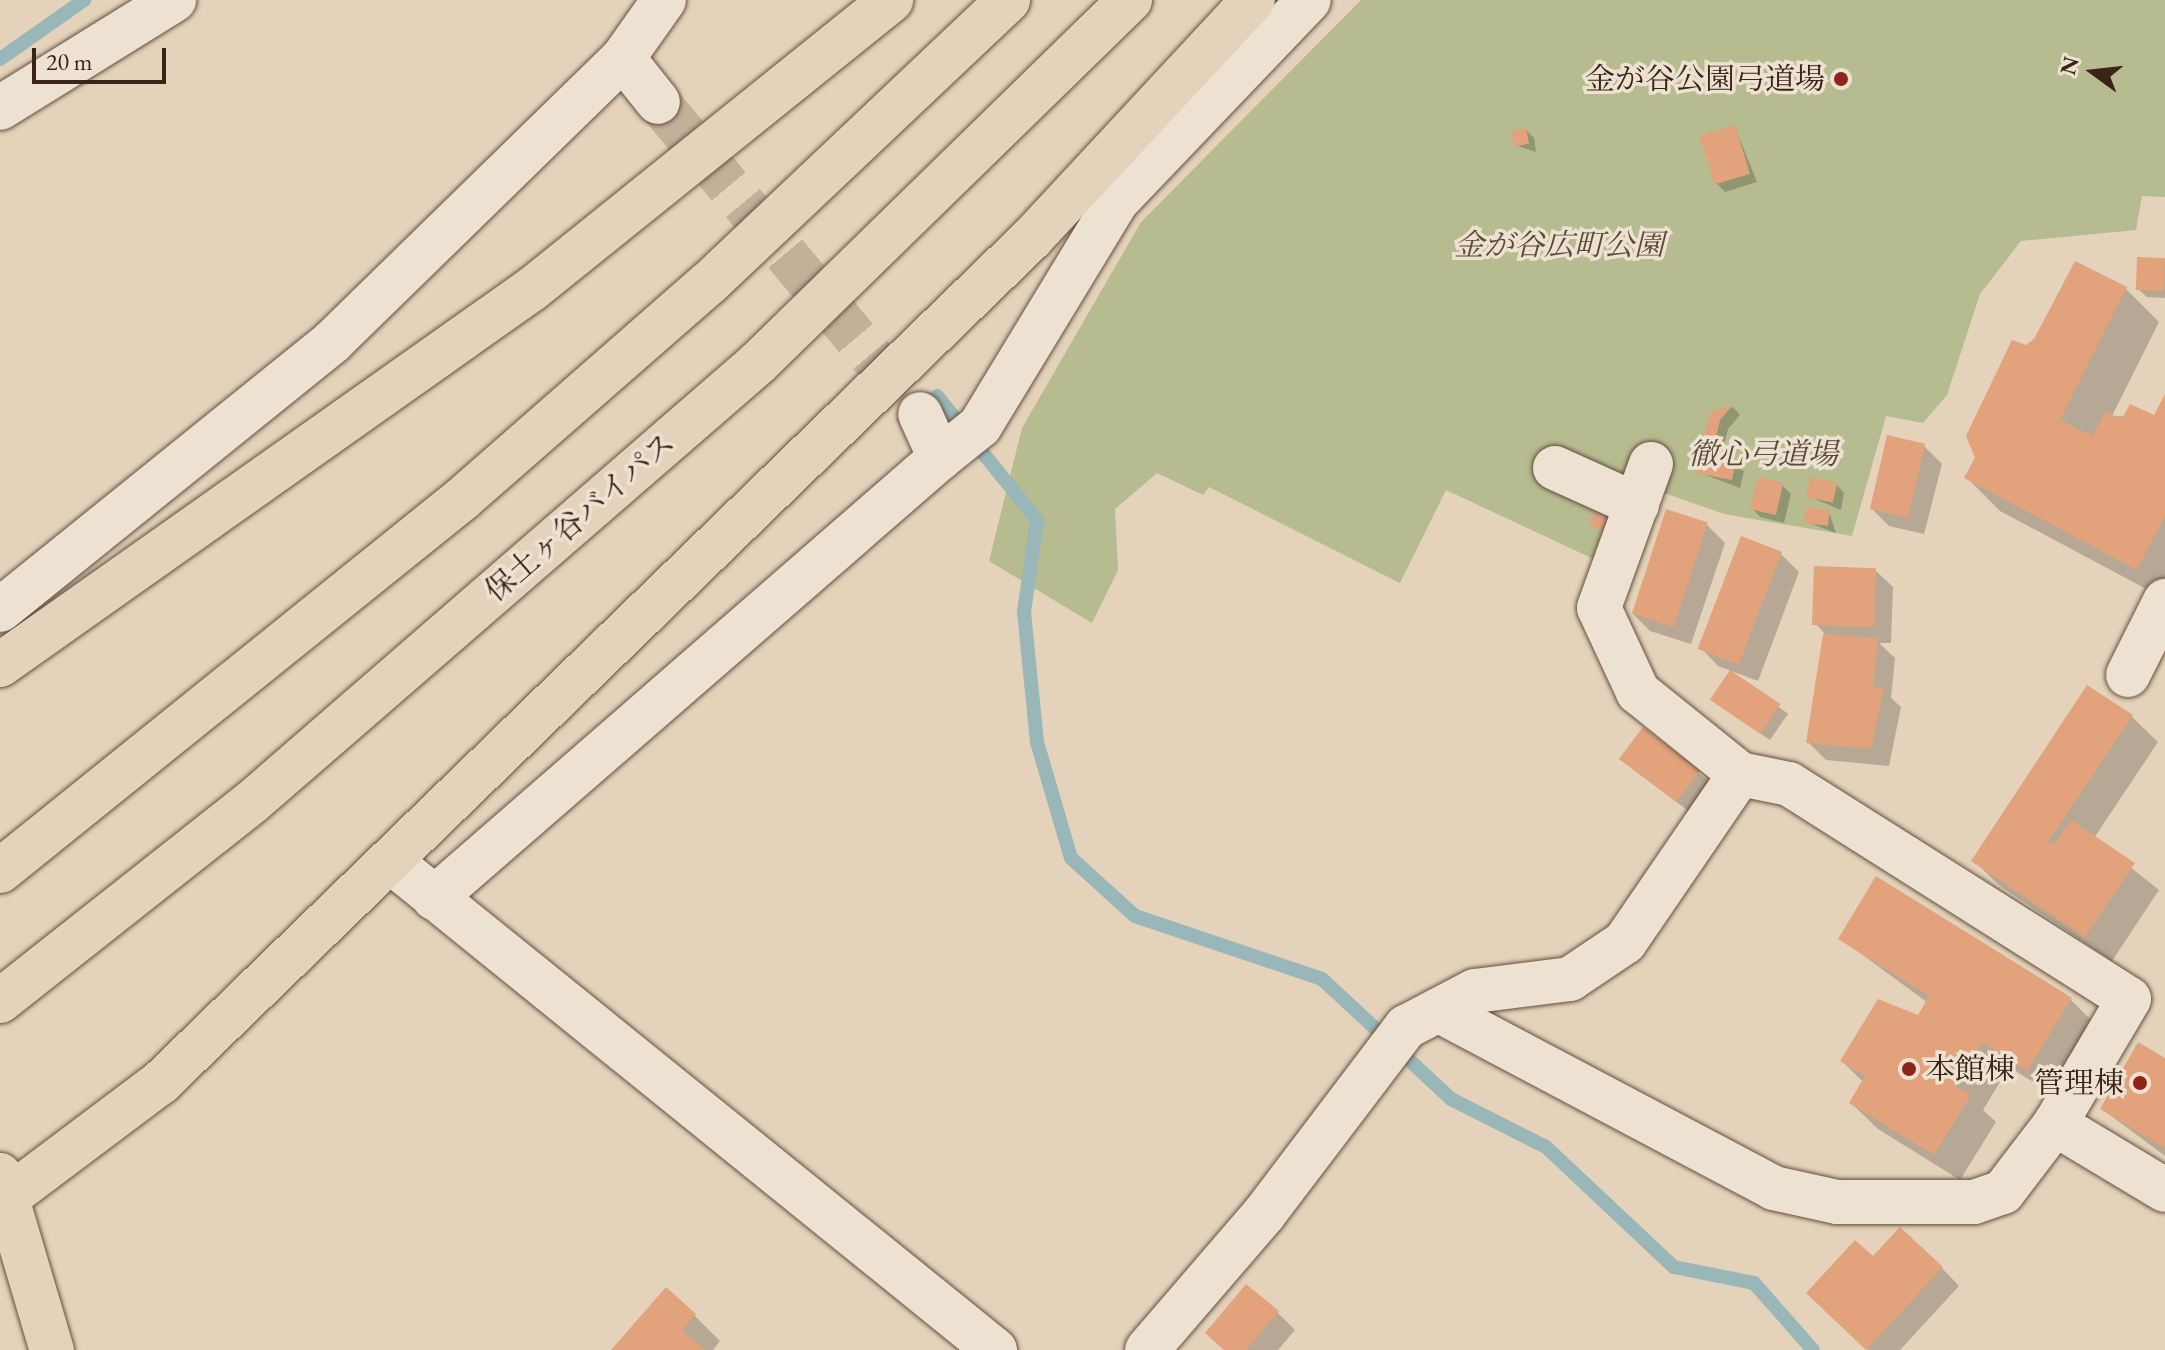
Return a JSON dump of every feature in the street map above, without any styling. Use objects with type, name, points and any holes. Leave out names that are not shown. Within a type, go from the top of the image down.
[{"type":"main road","points":[[0,665],[532,289],[891,0]]},
{"type":"main road","points":[[16,859],[474,489],[708,284],[1008,0]]},
{"type":"main road","name":"保土ヶ谷バイパス","points":[[0,1001],[252,802],[758,363],[1130,0]]},
{"type":"main road","points":[[52,1350],[3,1192],[160,1083],[1031,239],[1253,0]]},
{"type":"street","points":[[0,108],[174,0]]},
{"type":"street","points":[[0,610],[332,342],[623,58],[664,0]]},
{"type":"street","points":[[434,898],[980,426],[1116,202],[1309,0]]},
{"type":"street","points":[[623,58],[658,102]]},
{"type":"street","points":[[920,414],[940,458]]},
{"type":"street","points":[[1422,1019],[1774,1188],[1837,1202],[1974,1202],[2003,1192],[2055,1124],[2129,999],[1789,784],[1740,774],[1638,692],[1599,608],[1651,464]]},
{"type":"street","points":[[1555,468],[1637,505]]},
{"type":"street","points":[[2128,675],[2165,601]]},
{"type":"street","points":[[1147,1350],[1380,1062],[1422,1019],[1475,991],[1570,979],[1625,942],[1740,774]]},
{"type":"street","points":[[390,861],[995,1350]]},
{"type":"street","points":[[2055,1124],[2165,1190]]},
{"type":"green space","name":"金が谷広町公園","points":[[1361,0],[2165,0],[2165,197],[2142,196],[2136,230],[2021,241],[1980,294],[1947,395],[1923,423],[1886,416],[1852,536],[1724,514],[1664,493],[1602,563],[1446,490],[1400,583],[1209,487],[1203,495],[1157,473],[1115,509],[1118,570],[1092,623],[989,561],[1022,428],[1141,222]]},
{"type":"building","points":[[1735,125],[1750,174],[1715,185],[1700,136]]},
{"type":"building","points":[[1526,128],[1529,144],[1514,147],[1511,131]]},
{"type":"building","points":[[2137,257],[2165,258],[2164,291],[2136,290]]},
{"type":"building","points":[[2075,261],[2127,287],[2060,420],[2092,436],[2106,412],[2122,419],[2130,404],[2154,415],[2165,394],[2165,516],[2137,570],[1964,478],[1975,458],[1966,436],[2012,340],[2026,345],[2034,339]]},
{"type":"building","points":[[1733,405],[1720,420],[1712,455],[1736,460],[1732,480],[1696,473],[1710,412]]},
{"type":"building","points":[[1887,435],[1925,444],[1908,518],[1870,509]]},
{"type":"building","points":[[1758,477],[1783,483],[1776,515],[1751,509]]},
{"type":"building","points":[[1810,477],[1837,483],[1833,503],[1806,496]]},
{"type":"building","points":[[1597,504],[1611,509],[1603,531],[1589,526]]},
{"type":"building","points":[[1806,507],[1830,510],[1828,526],[1804,523]]},
{"type":"building","points":[[1666,509],[1708,523],[1674,627],[1632,614]]},
{"type":"building","points":[[1741,536],[1782,552],[1739,665],[1698,649]]},
{"type":"building","points":[[1814,566],[1876,568],[1874,627],[1812,625]]},
{"type":"building","points":[[1823,634],[1878,638],[1873,687],[1884,688],[1871,749],[1806,743]]},
{"type":"building","points":[[1730,670],[1781,704],[1760,734],[1710,700]]},
{"type":"building","points":[[2087,685],[2133,715],[2048,842],[2054,845],[2071,820],[2135,863],[2085,937],[1971,861]]},
{"type":"building","points":[[1643,727],[1701,770],[1676,802],[1619,759]]},
{"type":"building","points":[[1876,876],[2072,998],[2027,1071],[1982,1042],[1956,1086],[1971,1095],[1934,1155],[1849,1103],[1865,1076],[1840,1061],[1878,999],[1918,1015],[1929,996],[1838,939]]},
{"type":"building","name":"管理棟","points":[[2138,1042],[2165,1058],[2165,1148],[2100,1109]]},
{"type":"building","points":[[1900,1227],[1943,1267],[1866,1350],[1806,1293],[1855,1240],[1873,1256]]},
{"type":"building","points":[[1246,1284],[1279,1311],[1246,1350],[1224,1350],[1205,1333]]},
{"type":"building","points":[[666,1287],[696,1314],[682,1330],[705,1350],[611,1350]]},
{"type":"waterway","points":[[0,59],[84,0]]},
{"type":"waterway","points":[[937,396],[1037,520],[1024,612],[1037,742],[1071,858],[1135,916],[1322,979],[1451,1099],[1546,1147],[1674,1267],[1754,1283],[1813,1350]]},
{"type":"tunnel","points":[[658,102],[920,414]]},
{"type":"place","name":"金が谷公園弓道場","points":[[1841,79]]},
{"type":"place","name":"本館棟","points":[[1909,1069]]},
{"type":"place","name":"管理棟","points":[[2140,1083]]},
{"type":"park label","name":"徹心弓道場","points":[[1763,454]]}]
